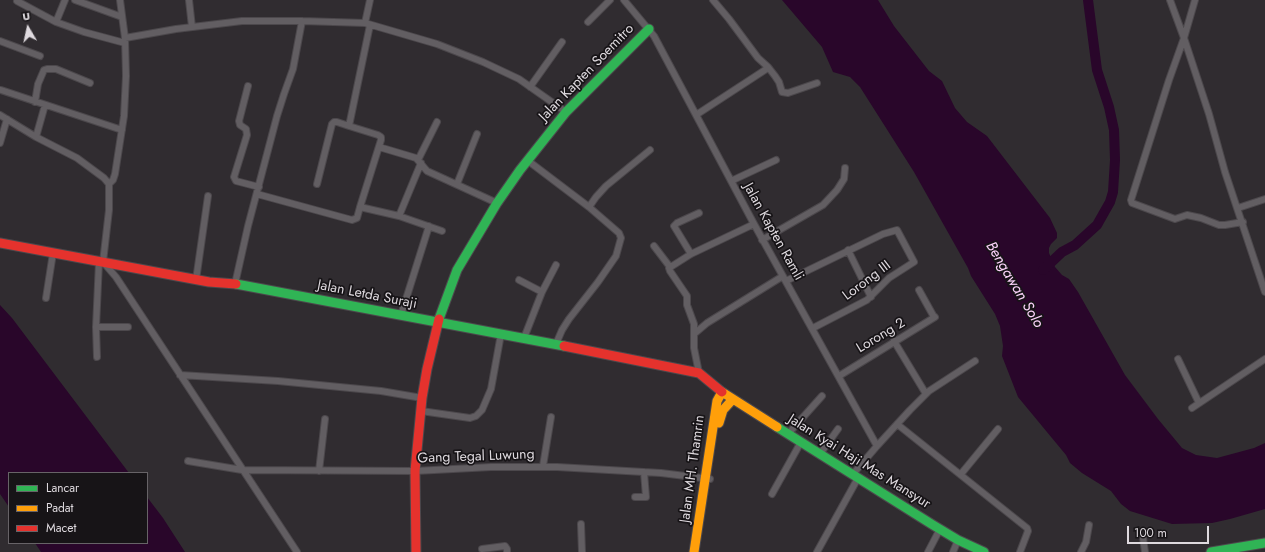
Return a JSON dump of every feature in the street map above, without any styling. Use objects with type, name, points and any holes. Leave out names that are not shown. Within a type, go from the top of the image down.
[{"type":"street","points":[[56,22],[65,0]]},
{"type":"street","points":[[75,0],[122,17]]},
{"type":"street","points":[[109,184],[113,180],[115,174],[125,102],[125,40],[120,0]]},
{"type":"street","points":[[189,0],[192,27]]},
{"type":"street","points":[[349,126],[370,0]]},
{"type":"street","points":[[588,22],[610,0]]},
{"type":"street","name":"Jalan Kapten Ramli","points":[[624,0],[649,29],[762,240],[813,328],[877,446]]},
{"type":"street","points":[[713,0],[758,58],[779,82],[782,92],[788,93],[817,83]]},
{"type":"street","points":[[1170,0],[1209,114],[1225,172],[1265,292]]},
{"type":"street","points":[[1195,0],[1131,200],[1132,203],[1175,219],[1187,215],[1225,225],[1242,222]]},
{"type":"street","points":[[17,1],[56,22],[84,32],[125,40],[192,27],[242,21],[302,21],[367,24],[437,44],[505,72],[566,112]]},
{"type":"street","points":[[235,284],[277,116],[293,69],[302,21]]},
{"type":"street","name":"Jalan Kapten Soemitro","points":[[416,552],[415,472],[422,398],[438,322],[457,270],[497,202],[527,160],[566,112],[649,29]]},
{"type":"street","points":[[0,41],[40,56]]},
{"type":"street","points":[[530,87],[562,42]]},
{"type":"street","points":[[696,115],[768,68]]},
{"type":"street","points":[[35,102],[38,84],[44,70],[56,69],[90,83]]},
{"type":"street","points":[[248,86],[239,121],[240,125],[246,129],[247,135],[234,177],[236,181],[259,186]]},
{"type":"street","points":[[1,90],[122,130]]},
{"type":"street","points":[[36,137],[45,105]]},
{"type":"street","points":[[0,115],[36,137],[77,158],[104,178],[109,184],[109,210],[101,262],[96,328],[97,357]]},
{"type":"street","points":[[0,143],[7,120]]},
{"type":"street","points":[[257,194],[355,220],[357,218],[379,147],[381,140],[380,136],[334,122],[332,124],[317,184]]},
{"type":"street","points":[[400,216],[437,122]]},
{"type":"street","points":[[457,184],[477,134]]},
{"type":"street","points":[[379,147],[416,158],[427,171],[497,202]]},
{"type":"street","points":[[589,207],[606,186],[650,150]]},
{"type":"street","points":[[527,160],[589,207],[619,233],[621,238],[616,256],[569,319],[556,344]]},
{"type":"street","points":[[731,181],[776,160]]},
{"type":"street","points":[[762,240],[823,205],[837,190],[844,179],[845,168]]},
{"type":"street","points":[[196,280],[208,196]]},
{"type":"street","points":[[1238,208],[1265,199]]},
{"type":"street","points":[[360,207],[400,216],[442,231]]},
{"type":"street","points":[[691,254],[674,226],[677,223],[699,213]]},
{"type":"street","points":[[670,267],[691,254],[754,224]]},
{"type":"street","points":[[401,315],[429,226]]},
{"type":"street","name":"Lorong III","points":[[813,328],[855,307],[871,297],[889,278],[914,262],[897,230],[883,234],[848,250]]},
{"type":"street","name":"Jalan Letda Suraji","points":[[0,243],[196,280],[235,284],[556,344],[693,372],[721,391]]},
{"type":"street","points":[[654,246],[670,267],[670,271],[687,296],[687,305],[694,324],[693,372]]},
{"type":"street","points":[[694,334],[707,323],[784,279],[848,250],[871,297]]},
{"type":"street","points":[[46,298],[53,253]]},
{"type":"street","points":[[101,262],[116,277],[297,552]]},
{"type":"street","points":[[524,338],[542,292],[556,265]]},
{"type":"street","points":[[519,280],[542,292]]},
{"type":"street","name":"Lorong 2","points":[[839,376],[934,317],[919,290]]},
{"type":"street","points":[[96,328],[128,327]]},
{"type":"street","points":[[421,411],[470,418],[476,416],[482,410],[491,389],[501,334]]},
{"type":"street","points":[[894,342],[926,394]]},
{"type":"street","points":[[1178,359],[1199,404]]},
{"type":"street","points":[[1192,408],[1265,359]]},
{"type":"street","points":[[817,552],[855,476],[877,446],[926,394],[975,362]]},
{"type":"street","points":[[180,375],[278,381],[381,391],[422,398]]},
{"type":"street","name":"Jalan Kyai Haji Mas Mansyur","points":[[721,391],[940,529],[958,540],[984,552]]},
{"type":"street","name":"Jalan MH. Thamrin","points":[[694,552],[722,412],[718,398],[721,391]]},
{"type":"street","points":[[788,434],[822,396]]},
{"type":"street","name":"Jalan MH. Thamrin","points":[[721,407],[733,399]]},
{"type":"street","points":[[543,466],[551,418]]},
{"type":"street","points":[[319,471],[325,419]]},
{"type":"street","points":[[897,424],[1027,528],[1028,531],[1020,552]]},
{"type":"street","points":[[820,454],[838,429]]},
{"type":"street","points":[[961,474],[998,430]]},
{"type":"street","points":[[772,494],[801,442]]},
{"type":"street","name":"Gang Tegal Luwung","points":[[188,461],[242,470],[415,472],[491,467],[543,466],[644,472],[708,478]]},
{"type":"street","points":[[635,497],[646,497],[644,472]]},
{"type":"street","name":"Jalan MH. Thamrin","points":[[699,552],[708,478]]},
{"type":"street","points":[[580,524],[582,552]]},
{"type":"street","points":[[1081,552],[1086,542],[1088,525]]},
{"type":"street","points":[[928,552],[940,529]]},
{"type":"street","points":[[1143,538],[1145,552]]},
{"type":"street","points":[[953,552],[958,540]]},
{"type":"street","points":[[1211,552],[1249,549],[1265,543]]},
{"type":"street","points":[[482,550],[504,546],[507,549],[507,552]]},
{"type":"water","name":"Bengawan Solo","points":[[782,0],[878,0],[894,26],[929,71],[942,81],[955,108],[967,122],[987,136],[1050,218],[1057,233],[1057,238],[1049,248],[1049,253],[1055,267],[1062,275],[1069,279],[1078,292],[1125,375],[1182,448],[1196,455],[1217,458],[1254,448],[1265,443],[1265,509],[1212,523],[1172,524],[1130,511],[1121,504],[1111,491],[1082,473],[1070,463],[1066,455],[1018,397],[1002,356],[1003,346],[1000,326],[995,314],[971,276],[968,268],[914,172],[860,87],[850,77],[833,72],[822,47]]},
{"type":"water","points":[[0,305],[12,318],[128,472],[8,472],[8,506],[0,494]]},
{"type":"water","points":[[148,498],[185,552],[41,552],[36,544],[148,544]]},
{"type":"waterway","points":[[1043,270],[1062,252],[1075,245],[1097,225],[1110,202],[1113,192],[1115,160],[1114,130],[1109,107],[1097,70],[1088,0]]},
{"type":"traffic: fast","points":[[439,319],[457,270],[497,203],[520,170],[566,112],[649,29]]},
{"type":"traffic: fast","points":[[236,284],[564,346]]},
{"type":"traffic: fast","points":[[777,427],[933,525],[958,540],[984,552]]},
{"type":"traffic: fast","points":[[1211,552],[1265,543]]},
{"type":"traffic: slow","points":[[694,552],[717,401],[722,392],[777,427]]},
{"type":"traffic: slow","points":[[719,423],[723,410],[733,399]]},
{"type":"traffic: jam","points":[[0,243],[209,282],[236,284]]},
{"type":"traffic: jam","points":[[416,552],[415,471],[422,398],[427,369],[439,319]]},
{"type":"traffic: jam","points":[[564,346],[699,373],[722,392]]}]
